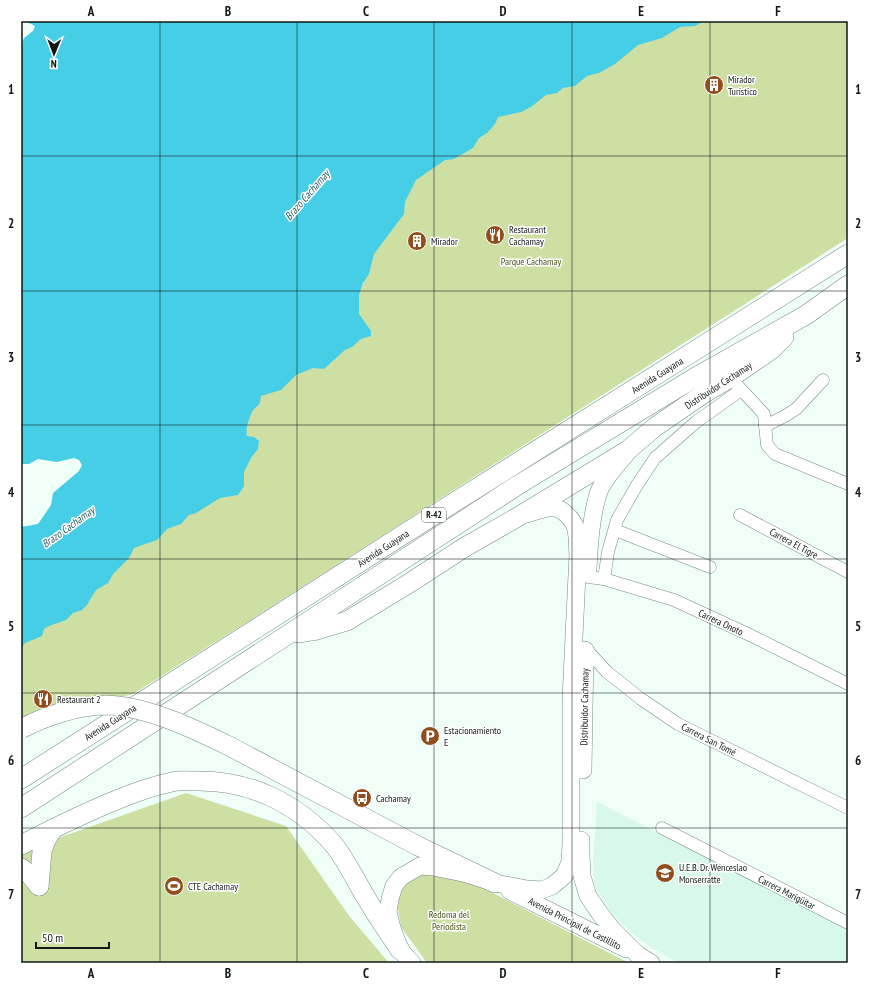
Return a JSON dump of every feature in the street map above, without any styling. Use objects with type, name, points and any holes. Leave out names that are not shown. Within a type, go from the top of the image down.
[{"type":"main road","name":"Avenida Guayana","points":[[21,779],[404,534],[848,254]]},
{"type":"main road","name":"Avenida Guayana","points":[[21,808],[518,486],[694,378],[806,315],[848,285]]},
{"type":"main road","name":"Distribuidor Cachamay","points":[[289,634],[317,630],[347,621],[465,547],[628,450],[655,427],[706,392],[735,384],[806,315]]},
{"type":"main road","name":"Distribuidor Cachamay","points":[[628,450],[600,489],[595,506],[589,546],[596,578],[585,648],[581,854],[582,876],[588,896],[612,929],[647,960]]},
{"type":"main road","name":"Distribuidor Cachamay","points":[[495,884],[542,890],[552,886],[564,876],[570,862],[572,699],[578,554],[577,538],[575,527],[566,514],[555,508],[537,511],[516,518]]},
{"type":"main road","points":[[21,729],[52,715],[79,708],[106,705],[132,708],[146,712],[202,732],[418,846],[495,884]]},
{"type":"main road","points":[[21,845],[85,813],[148,787],[173,781],[209,780],[232,783],[253,789],[278,799],[296,811],[313,824],[334,846],[349,868],[376,916],[406,956]]},
{"type":"main road","points":[[21,868],[30,875],[39,886],[42,851],[46,840],[53,829]]},
{"type":"main road","points":[[406,956],[392,928],[388,912],[394,886],[401,877],[420,866],[433,866],[463,873],[495,884]]},
{"type":"main road","name":"Avenida Principal de Castillito","points":[[495,884],[647,960]]},
{"type":"street","points":[[765,426],[796,409],[823,380]]},
{"type":"street","points":[[596,578],[608,552],[617,520],[637,485],[655,458],[696,422],[735,384],[764,414],[767,445],[775,454],[848,484]]},
{"type":"street","name":"Carrera El Tigre","points":[[740,515],[848,572]]},
{"type":"street","points":[[615,530],[710,567]]},
{"type":"street","name":"Carrera Onoto","points":[[596,578],[674,600],[752,636],[848,684]]},
{"type":"street","name":"Carrera San Tomé","points":[[585,648],[607,672],[641,699],[678,724],[848,808]]},
{"type":"street","name":"Carrera Marigüitar","points":[[662,828],[848,923]]},
{"type":"shaded area","name":"U.E.B. Dr. Wenceslao Monserratte","points":[[597,802],[848,928],[848,963],[680,963],[650,947],[613,915],[594,884],[593,862]]},
{"type":"green space","name":"Parque Cachamay","points":[[660,21],[848,21],[848,238],[133,694],[21,722],[21,625],[239,396],[363,285],[401,158]]},
{"type":"green space","name":"CTE Cachamay","points":[[186,793],[286,826],[350,917],[389,963],[21,963],[21,855],[41,844]]},
{"type":"green space","name":"Redoma del Periodista","points":[[416,874],[460,876],[629,963],[427,963],[401,927],[396,896]]},
{"type":"water","name":"Brazo Cachamay","points":[[25,21],[704,21],[695,26],[680,27],[662,38],[638,45],[615,64],[599,73],[587,76],[575,86],[563,88],[557,93],[546,95],[531,107],[521,112],[498,117],[495,124],[487,133],[479,138],[473,148],[454,159],[445,160],[416,180],[405,202],[404,214],[374,254],[369,274],[363,283],[359,295],[359,314],[371,331],[371,336],[361,339],[352,347],[345,350],[324,369],[313,368],[296,375],[281,390],[261,396],[259,404],[251,415],[247,431],[247,436],[254,437],[259,441],[258,449],[251,458],[244,472],[244,486],[238,495],[220,498],[196,513],[189,515],[181,524],[167,529],[157,540],[134,548],[129,558],[113,574],[108,583],[96,590],[87,605],[82,610],[73,613],[66,620],[44,629],[42,636],[25,643],[21,649],[21,527],[38,524],[51,505],[53,493],[79,471],[82,465],[79,460],[74,458],[57,462],[38,459],[29,464],[21,464],[21,45],[24,38],[33,31],[35,26]]},
{"type":"place","name":"Mirador Turístico","points":[[714,85]]},
{"type":"place","name":"Restaurant Cachamay","points":[[495,235]]},
{"type":"place","name":"Mirador","points":[[417,241]]},
{"type":"place","name":"Restaurant 2","points":[[43,699]]},
{"type":"place","name":"Estacionamiento E","points":[[430,736]]},
{"type":"place","name":"Cachamay","points":[[362,798]]},
{"type":"place","name":"U.E.B. Dr. Wenceslao Monserratte","points":[[665,873]]},
{"type":"place","name":"CTE Cachamay","points":[[174,886]]}]
